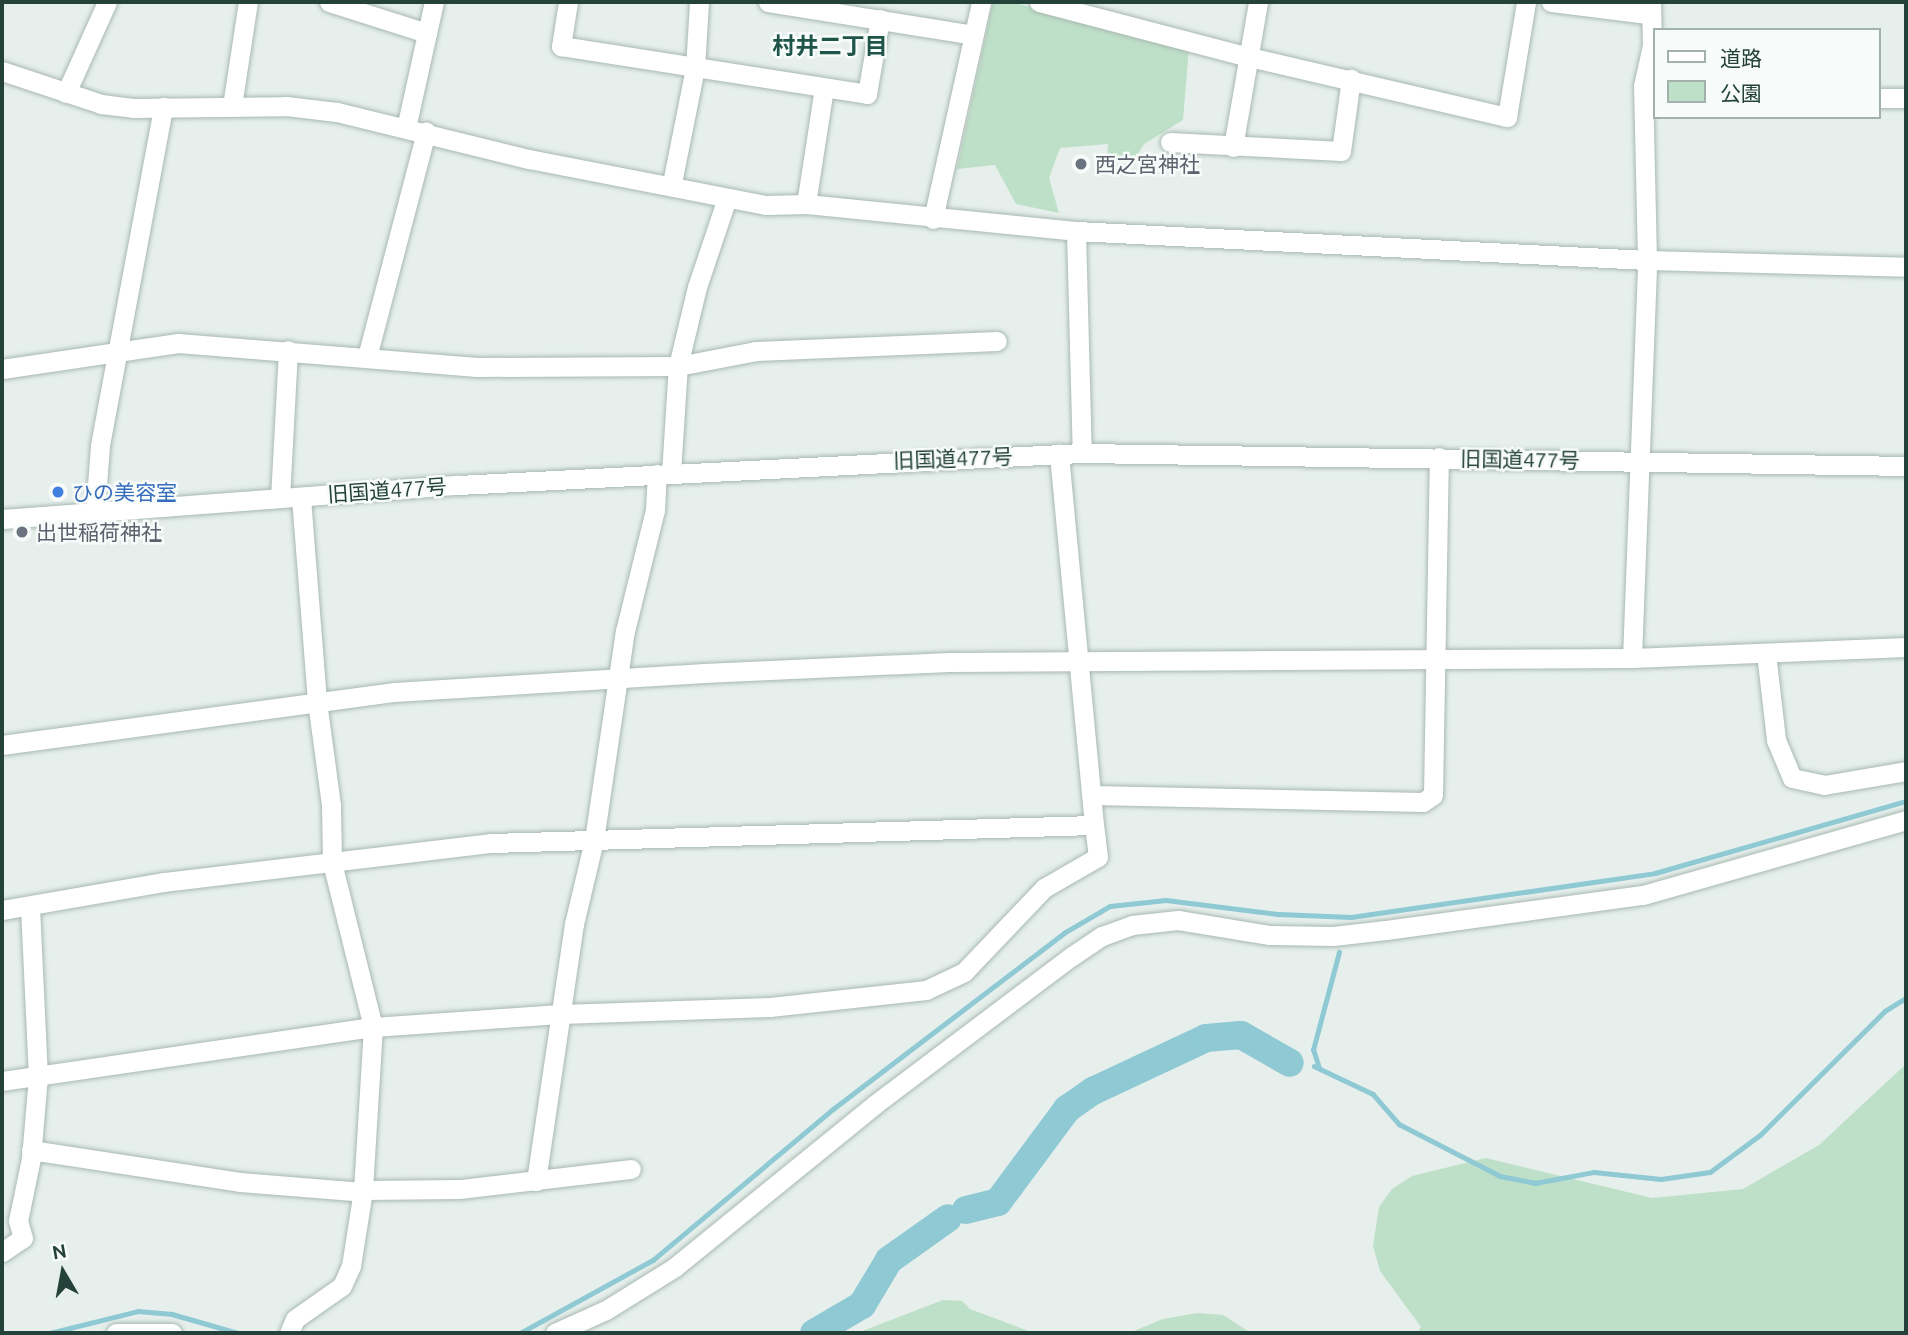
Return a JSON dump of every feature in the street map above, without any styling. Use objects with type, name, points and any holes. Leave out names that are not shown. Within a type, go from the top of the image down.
[{"type":"street","points":[[66,93],[107,2]]},
{"type":"street","points":[[232,106],[248,2]]},
{"type":"street","points":[[329,2],[427,33]]},
{"type":"street","points":[[406,128],[434,2]]},
{"type":"street","points":[[568,2],[561,46],[867,94],[880,19]]},
{"type":"street","points":[[672,183],[695,68],[699,2]]},
{"type":"street","points":[[768,2],[973,35]]},
{"type":"street","points":[[933,219],[981,2]]},
{"type":"street","points":[[1039,2],[1249,57],[1507,117],[1526,2]]},
{"type":"street","points":[[1233,147],[1258,2]]},
{"type":"street","points":[[1551,2],[1649,8],[1652,34],[1647,260],[1632,658]]},
{"type":"street","points":[[2,71],[101,104],[309,108],[426,132],[529,159],[672,183],[765,205],[806,204],[933,219],[1076,230],[1647,260],[1906,267]]},
{"type":"street","points":[[1170,142],[1341,151],[1351,79]]},
{"type":"street","points":[[806,204],[824,88]]},
{"type":"street","points":[[1880,98],[1906,98]]},
{"type":"street","points":[[95,512],[100,445],[163,107]]},
{"type":"street","points":[[367,357],[426,132]]},
{"type":"street","points":[[536,1181],[560,1014],[594,840],[618,678],[664,474],[678,366],[697,287],[727,198]]},
{"type":"street","points":[[1076,230],[1082,453]]},
{"type":"street","points":[[2,369],[118,349],[178,342],[477,367],[678,366],[756,351],[997,341]]},
{"type":"street","points":[[280,498],[288,350]]},
{"type":"street","name":"旧国道477号","points":[[2,519],[664,474],[1082,453],[1906,466]]},
{"type":"street","points":[[2,1081],[373,1027],[560,1014],[770,1007],[926,990],[964,972],[1044,888],[1098,857],[1059,454]]},
{"type":"street","points":[[1092,795],[1423,802],[1433,795],[1439,457]]},
{"type":"street","points":[[289,1333],[295,1319],[331,1297],[346,1280],[363,1191],[373,1027],[332,862],[329,783],[317,701],[301,497]]},
{"type":"street","points":[[2,745],[317,701],[618,678],[1077,659],[1632,658],[1906,647]]},
{"type":"street","points":[[1766,653],[1776,740],[1792,778],[1824,785],[1906,771]]},
{"type":"street","points":[[555,1333],[606,1310],[675,1267],[885,1097],[1072,956],[1122,929],[1160,919],[1270,935],[1333,936],[1643,895],[1906,820]]},
{"type":"street","points":[[2,910],[164,882],[491,843],[1094,825]]},
{"type":"street","points":[[2,1252],[23,1238],[18,1221],[31,1150],[37,1077],[30,906]]},
{"type":"street","points":[[31,1150],[240,1182],[363,1191],[460,1189],[631,1169]]},
{"type":"street","points":[[116,1333],[172,1333]]},
{"type":"green space","points":[[993,2],[1011,2],[1189,47],[1183,120],[1144,144],[1136,157],[1107,163],[1108,144],[1060,148],[1049,178],[1059,213],[1016,204],[995,165],[957,169]]},
{"type":"green space","points":[[1906,1064],[1906,1333],[1417,1333],[1421,1327],[1380,1271],[1373,1246],[1379,1207],[1392,1189],[1412,1176],[1486,1158],[1652,1198],[1743,1189],[1819,1145]]},
{"type":"green space","points":[[943,1300],[962,1301],[970,1309],[1034,1333],[857,1333]]},
{"type":"green space","points":[[1197,1313],[1223,1315],[1251,1333],[1129,1333],[1163,1319]]},
{"type":"waterway","points":[[520,1333],[653,1260],[833,1109],[1064,933],[1110,906],[1166,900],[1279,914],[1351,917],[1655,873],[1906,801]]},
{"type":"waterway","points":[[1319,1068],[1313,1050],[1339,952]]},
{"type":"waterway","points":[[1314,1066],[1373,1094],[1399,1124],[1500,1176],[1535,1183],[1594,1172],[1661,1179],[1710,1172],[1760,1135],[1885,1011],[1906,998]]},
{"type":"waterway","points":[[966,1210],[998,1202],[1067,1109],[1093,1091],[1206,1038],[1241,1035],[1290,1063]]},
{"type":"waterway","points":[[814,1333],[862,1305],[889,1260],[948,1218]]},
{"type":"waterway","points":[[50,1333],[138,1311],[172,1314],[238,1333]]},
{"type":"place","name":"西之宮神社","points":[[1081,164]]},
{"type":"place","name":"ひの美容室","points":[[58,492]]},
{"type":"place","name":"出世稲荷神社","points":[[22,532]]},
{"type":"district","name":"村井二丁目","points":[[830,46]]}]
